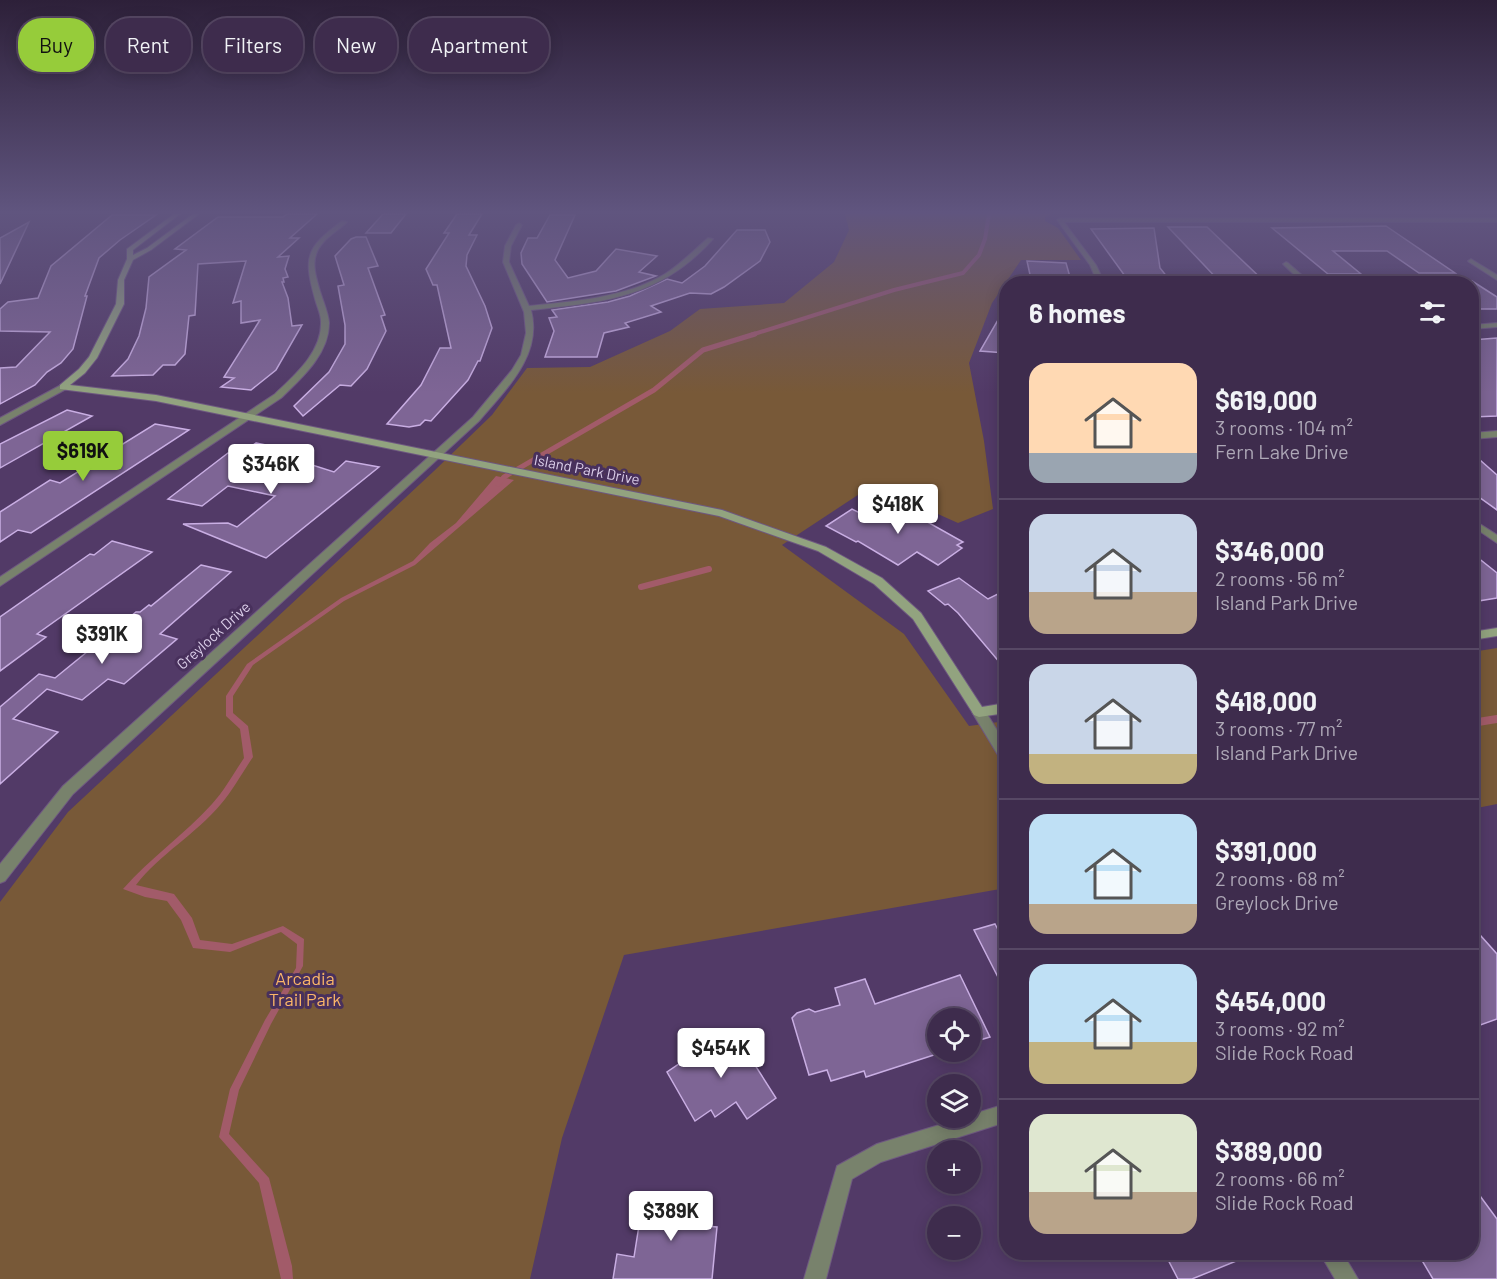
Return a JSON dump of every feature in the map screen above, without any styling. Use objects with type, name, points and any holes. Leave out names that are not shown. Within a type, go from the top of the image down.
[{"type":"street","points":[[0,422],[63,387],[93,358],[120,304],[124,274]]},
{"type":"street","points":[[0,582],[278,396],[301,374],[314,358],[325,324],[311,274]]},
{"type":"street","name":"Greylock Drive","points":[[0,876],[68,790],[476,419],[516,371],[525,355],[530,333],[526,308],[511,274]]},
{"type":"street","points":[[526,308],[576,302],[633,290],[662,279],[669,274]]},
{"type":"street","points":[[1479,327],[1497,326]]},
{"type":"street","name":"Island Park Drive","points":[[63,387],[156,398],[249,416],[722,513],[777,531],[850,563],[878,581],[917,616],[999,745]]},
{"type":"street","points":[[1479,435],[1497,434]]},
{"type":"street","points":[[1479,527],[1497,540]]},
{"type":"street","points":[[1479,635],[1497,632]]},
{"type":"street","points":[[979,712],[999,709]]},
{"type":"street","points":[[815,1279],[844,1173],[878,1154],[999,1115]]},
{"type":"street","points":[[1334,1260],[1347,1279]]},
{"type":"green space","name":"Arcadia Trail Park","points":[[820,274],[1012,274],[1010,276],[999,276],[999,293],[992,303],[969,363],[984,441],[993,509],[958,523],[873,485],[782,545],[904,634],[969,726],[999,722],[999,889],[624,955],[562,1138],[530,1279],[0,1279],[0,902],[68,812],[492,415],[527,368],[590,367],[670,331],[700,309],[784,303]]},
{"type":"green space","points":[[1497,648],[1497,804],[1479,808],[1479,651]]},
{"type":"shaded area","points":[[496,476],[514,480],[415,565],[344,601],[253,665],[233,696],[233,713],[248,726],[253,757],[230,793],[211,815],[156,863],[136,885],[174,894],[192,918],[200,940],[232,944],[283,926],[304,939],[303,966],[271,1024],[239,1090],[229,1134],[269,1178],[292,1266],[293,1279],[281,1279],[259,1183],[219,1137],[230,1089],[265,1020],[296,968],[297,944],[281,932],[230,952],[193,948],[181,920],[167,901],[145,897],[123,889],[212,804],[244,758],[240,729],[226,716],[226,696],[247,664],[341,598],[413,561],[430,543],[456,523]]},
{"type":"building","points":[[0,274],[5,274],[0,284]]},
{"type":"building","points":[[48,274],[93,274],[85,296],[87,296],[73,349],[61,363],[47,372],[35,385],[0,404],[0,368],[16,367],[50,332],[0,331],[0,309],[8,302],[38,298]]},
{"type":"building","points":[[154,274],[197,274],[195,315],[189,316],[185,354],[175,365],[163,365],[153,375],[112,376],[128,359],[139,336],[146,308],[149,277]]},
{"type":"building","points":[[242,274],[287,274],[288,277],[283,278],[284,282],[282,282],[288,298],[292,326],[302,325],[276,370],[251,390],[221,387],[234,378],[224,377],[260,320],[241,323],[241,301],[233,303]]},
{"type":"building","points":[[340,274],[370,274],[385,315],[381,316],[386,331],[367,369],[351,386],[340,385],[303,416],[294,406],[329,372],[345,344],[345,325],[338,286],[344,285]]},
{"type":"building","points":[[428,274],[470,274],[485,306],[492,328],[480,361],[468,380],[431,421],[425,420],[420,425],[409,427],[387,424],[421,385],[440,348],[451,348],[437,285],[433,285]]},
{"type":"building","points":[[528,274],[565,274],[568,278],[585,274],[646,274],[656,276],[616,291],[547,302]]},
{"type":"building","points":[[695,274],[742,274],[711,294],[690,293],[651,306],[661,312],[625,323],[629,327],[604,333],[597,357],[545,357],[554,331],[549,318],[557,317],[552,310],[608,302],[630,296],[667,279],[682,283]]},
{"type":"building","points":[[1030,274],[1069,274],[1070,276],[1030,276]]},
{"type":"building","points":[[1123,274],[1165,274],[1166,276],[1125,276]]},
{"type":"building","points":[[1212,274],[1256,274],[1259,276],[1214,276]]},
{"type":"building","points":[[1479,285],[1497,297],[1497,309],[1479,309]]},
{"type":"building","points":[[999,318],[999,352],[980,351]]},
{"type":"building","points":[[1497,338],[1497,416],[1479,417],[1479,339]]},
{"type":"building","points":[[67,410],[92,416],[0,468],[0,444]]},
{"type":"building","points":[[155,424],[189,430],[31,533],[18,530],[0,542],[0,512],[50,480],[60,483]]},
{"type":"building","points":[[256,443],[286,449],[291,451],[284,456],[334,472],[346,461],[379,467],[266,558],[183,524],[228,523],[237,527],[275,496],[228,486],[202,506],[168,499],[228,453],[238,455]]},
{"type":"building","points":[[1479,459],[1497,475],[1497,510],[1479,497]]},
{"type":"building","points":[[906,506],[927,516],[922,519],[963,542],[957,545],[962,548],[938,565],[917,552],[898,565],[858,541],[826,526],[852,509],[868,517],[898,512]]},
{"type":"building","points":[[112,541],[152,552],[37,634],[46,637],[0,671],[0,617]]},
{"type":"building","points":[[1479,559],[1497,573],[1497,598],[1479,601]]},
{"type":"building","points":[[201,565],[231,572],[160,634],[177,639],[124,684],[108,679],[82,700],[47,689],[13,719],[58,732],[0,784],[0,707],[39,674],[55,678],[136,612],[151,606]]},
{"type":"building","points":[[959,578],[988,599],[999,594],[999,662],[958,613],[928,591]]},
{"type":"building","points":[[995,924],[999,931],[999,979],[974,930]]},
{"type":"building","points":[[1479,934],[1497,954],[1497,1019],[1479,1025]]},
{"type":"building","points":[[960,975],[976,1008],[927,1008],[927,1057],[866,1077],[864,1071],[831,1081],[827,1070],[809,1075],[792,1018],[797,1013],[809,1009],[815,1012],[840,1005],[835,988],[865,979],[875,1004]]},
{"type":"building","points":[[981,1018],[990,1037],[981,1040]]},
{"type":"building","points":[[732,1029],[776,1098],[747,1119],[736,1102],[715,1117],[711,1110],[695,1121],[667,1072],[689,1057],[690,1051],[700,1045],[707,1045]]},
{"type":"building","points":[[644,1194],[708,1202],[705,1226],[717,1227],[712,1279],[613,1279],[617,1254],[634,1257]]},
{"type":"building","points":[[1479,1195],[1497,1219],[1497,1279],[1433,1279],[1422,1260],[1479,1260]]},
{"type":"building","points":[[1168,1260],[1239,1260],[1192,1279],[1178,1279]]},
{"type":"waterway","points":[[751,335],[894,290],[960,274]]},
{"type":"waterway","points":[[498,484],[504,477],[654,390],[703,350],[755,334]]},
{"type":"waterway","points":[[641,587],[709,569]]},
{"type":"waterway","points":[[1479,722],[1497,719]]}]
